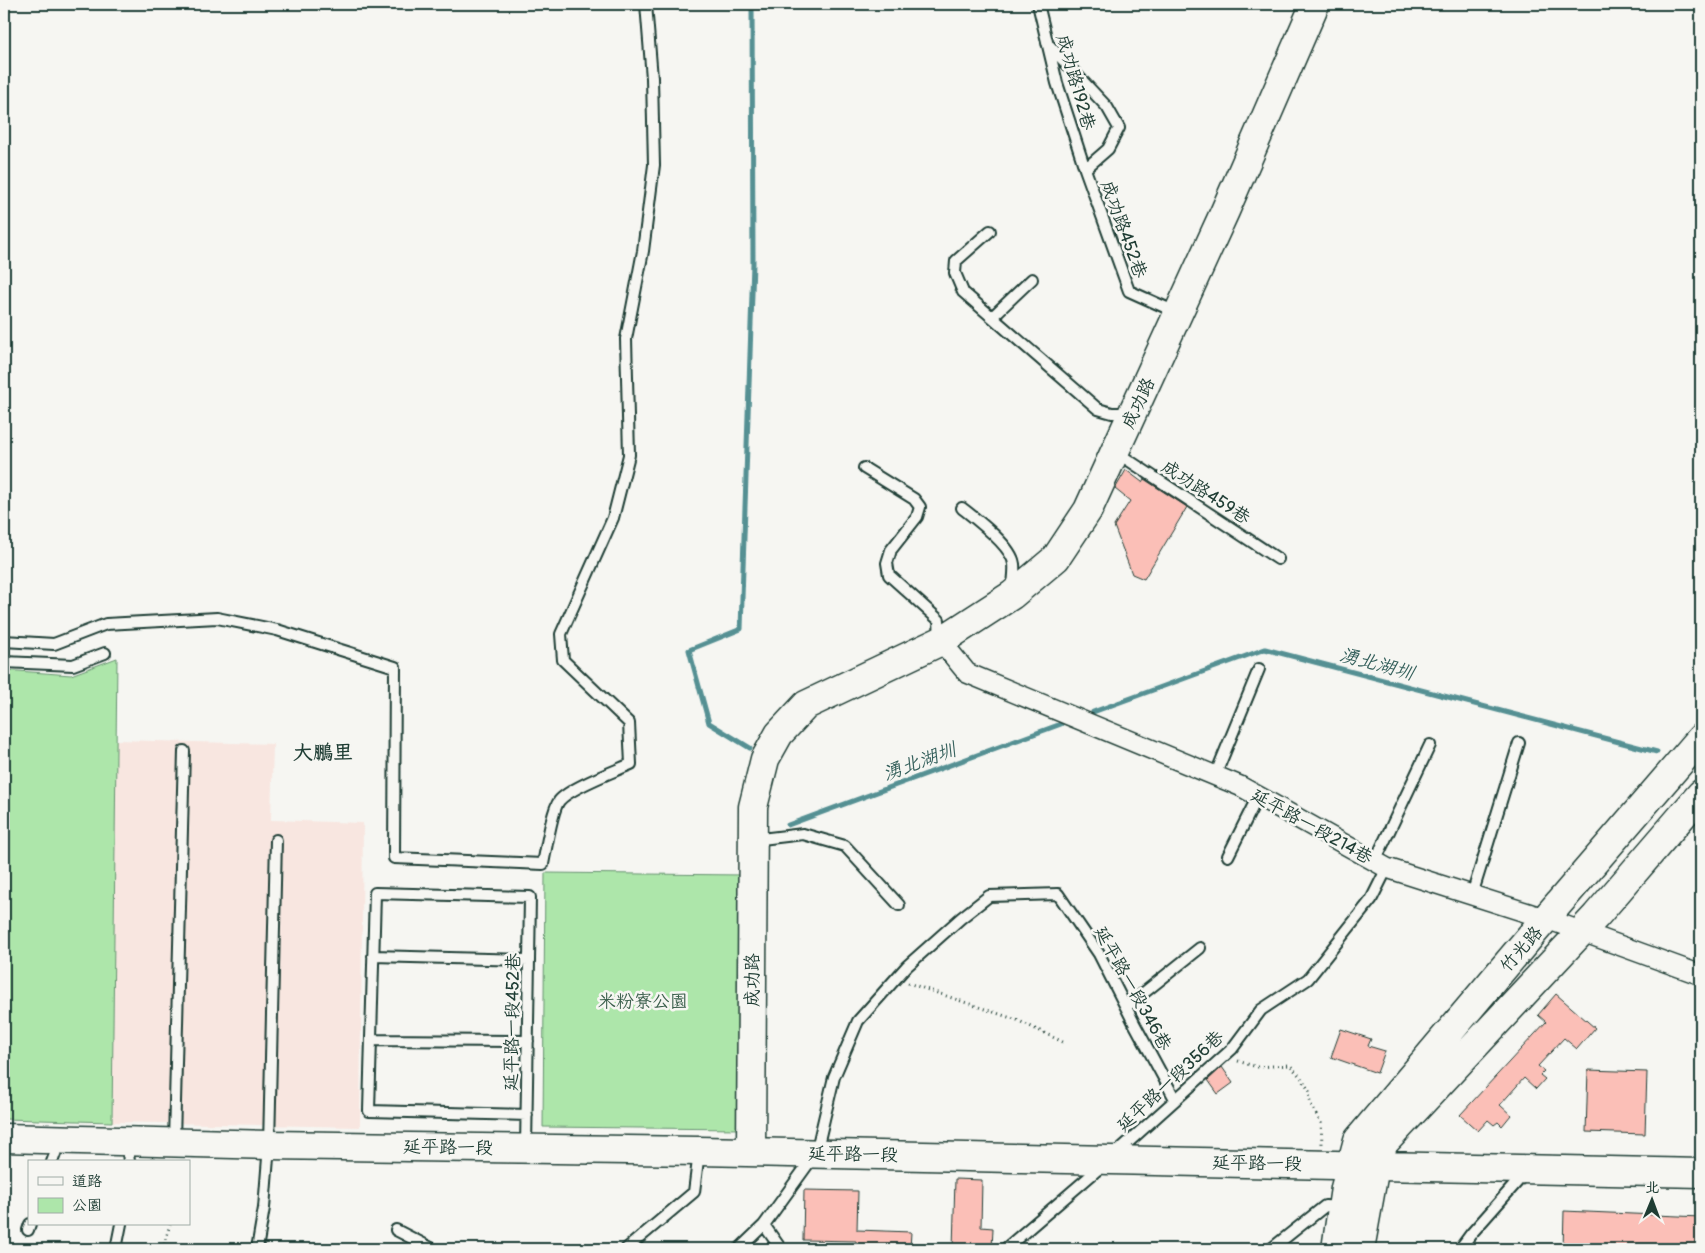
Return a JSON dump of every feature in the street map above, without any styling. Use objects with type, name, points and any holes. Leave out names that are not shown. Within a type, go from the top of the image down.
[{"type":"street","name":"成功路","points":[[751,1152],[752,807],[834,693],[941,641],[1012,595],[1056,558],[1088,510],[1116,452],[1315,4]]},
{"type":"street","name":"延平路一段214巷","points":[[941,641],[967,673],[1240,786],[1381,865],[1547,919],[1701,975]]},
{"type":"street","name":"竹光路","points":[[1363,1166],[1358,1140],[1701,738]]},
{"type":"street","name":"竹光路","points":[[1363,1166],[1596,916],[1701,794]]},
{"type":"street","name":"延平路一段","points":[[4,1138],[56,1151],[128,1151],[174,1142],[816,1153],[1701,1173]]},
{"type":"street","points":[[1336,1249],[1342,1208],[1363,1166]]},
{"type":"street","points":[[1360,1249],[1363,1166]]},
{"type":"lane","points":[[4,642],[54,644],[106,624],[217,618],[277,630],[395,666],[394,858],[543,864],[554,816],[560,800],[572,790],[631,764],[629,723],[563,660],[561,634],[613,518],[629,456],[626,339],[643,250],[654,165],[652,78],[646,4]]},
{"type":"lane","name":"成功路192巷","points":[[1038,4],[1057,83],[1085,169]]},
{"type":"lane","name":"成功路452巷","points":[[1047,43],[1107,107],[1119,128],[1108,149],[1085,169],[1128,290],[1179,313]]},
{"type":"lane","points":[[990,231],[956,261],[955,273],[963,292],[1098,409],[1112,413],[1133,413]]},
{"type":"lane","points":[[992,317],[1032,279]]},
{"type":"lane","name":"成功路459巷","points":[[1116,452],[1278,559]]},
{"type":"lane","points":[[864,468],[914,499],[920,507],[917,517],[891,550],[887,563],[889,575],[939,620],[941,641]]},
{"type":"lane","points":[[962,508],[987,528],[1007,549],[1014,563],[1012,595]]},
{"type":"lane","points":[[4,662],[73,665],[105,653]]},
{"type":"lane","points":[[1215,776],[1259,670]]},
{"type":"lane","points":[[1472,895],[1519,743]]},
{"type":"lane","name":"延平路一段356巷","points":[[1005,1249],[1109,1160],[1228,1053],[1261,1010],[1308,979],[1371,900],[1381,865],[1430,745]]},
{"type":"lane","points":[[174,1142],[184,751]]},
{"type":"lane","points":[[1228,856],[1258,796]]},
{"type":"lane","points":[[752,840],[803,834],[845,846],[899,905]]},
{"type":"lane","points":[[257,1249],[264,1208],[269,1145],[276,840]]},
{"type":"lane","name":"延平路一段452巷","points":[[373,956],[374,893],[530,897],[526,1148]]},
{"type":"lane","name":"延平路一段346巷","points":[[816,1153],[834,1077],[858,1021],[927,948],[989,896],[1058,894],[1099,954],[1175,1099]]},
{"type":"lane","points":[[1126,1008],[1200,948]]},
{"type":"lane","points":[[527,1115],[369,1111],[373,956],[528,960]]},
{"type":"lane","points":[[371,1040],[528,1042]]},
{"type":"lane","points":[[626,1249],[694,1192],[699,1151]]},
{"type":"lane","points":[[739,1249],[764,1226],[816,1153]]},
{"type":"lane","points":[[1460,1249],[1528,1169]]},
{"type":"lane","points":[[1271,1249],[1325,1206],[1342,1208]]},
{"type":"lane","points":[[116,1249],[121,1226]]},
{"type":"lane","points":[[764,1226],[781,1249]]},
{"type":"lane","points":[[396,1230],[433,1249]]},
{"type":"path","points":[[896,979],[1017,1020],[1065,1043]]},
{"type":"path","points":[[1228,1053],[1238,1061],[1257,1067],[1290,1065],[1303,1080],[1309,1092],[1310,1103],[1321,1123],[1320,1165]]},
{"type":"path","points":[[163,1249],[169,1226]]},
{"type":"shaded area","points":[[116,740],[273,744],[271,820],[363,823],[360,1127],[112,1122]]},
{"type":"green space","points":[[117,658],[112,1122],[4,1119],[4,670],[71,675]]},
{"type":"green space","name":"米粉寮公園","points":[[545,873],[743,875],[740,1129],[543,1127]]},
{"type":"building","points":[[1126,470],[1142,482],[1144,479],[1187,507],[1144,579],[1132,574],[1114,526],[1130,501],[1115,489]]},
{"type":"building","points":[[1556,994],[1595,1028],[1577,1049],[1564,1038],[1538,1066],[1544,1071],[1540,1075],[1545,1079],[1536,1089],[1524,1078],[1500,1105],[1511,1115],[1502,1126],[1498,1122],[1494,1125],[1488,1120],[1478,1131],[1460,1115],[1546,1022],[1538,1015]]},
{"type":"building","points":[[1341,1029],[1371,1039],[1368,1046],[1385,1051],[1377,1073],[1331,1057]]},
{"type":"building","points":[[1222,1067],[1233,1083],[1218,1094],[1208,1080]]},
{"type":"building","points":[[1588,1070],[1647,1072],[1645,1134],[1586,1132]]},
{"type":"building","points":[[955,1179],[982,1180],[981,1227],[993,1228],[992,1249],[953,1248]]},
{"type":"building","points":[[804,1190],[858,1191],[857,1230],[911,1232],[910,1249],[856,1249],[856,1241],[803,1240]]},
{"type":"building","points":[[1564,1211],[1701,1217],[1701,1249],[1563,1249]]},
{"type":"waterway","points":[[750,748],[709,723],[689,650],[741,629],[753,263],[752,4]]},
{"type":"waterway","name":"湧北湖圳","points":[[1093,712],[1265,649],[1657,752]]},
{"type":"waterway","name":"湧北湖圳","points":[[788,825],[1061,724]]},
{"type":"district","name":"大鵬里","points":[[323,752]]}]
